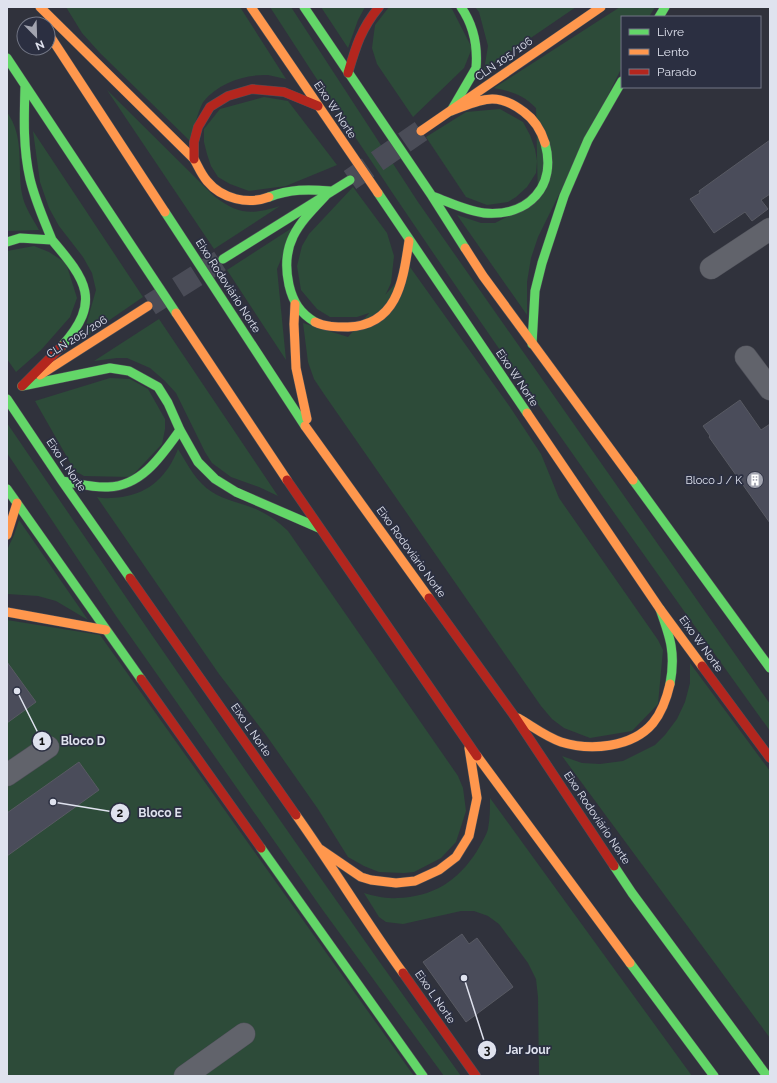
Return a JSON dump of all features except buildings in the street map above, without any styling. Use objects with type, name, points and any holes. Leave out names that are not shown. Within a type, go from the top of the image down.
[{"type":"main road","points":[[31,7],[37,16]]},
{"type":"main road","points":[[40,7],[194,159],[210,184],[225,195],[242,200],[259,200],[284,192],[302,190],[330,191]]},
{"type":"main road","name":"Eixo W Norte","points":[[251,7],[660,609],[770,758]]},
{"type":"main road","points":[[304,7],[432,196],[483,276],[770,668]]},
{"type":"main road","points":[[348,73],[359,38],[368,21],[379,7]]},
{"type":"main road","points":[[450,111],[476,68],[478,61],[478,49],[474,31],[468,18],[460,7]]},
{"type":"main road","name":"CLN 105/106","points":[[421,131],[601,7]]},
{"type":"main road","points":[[660,16],[665,7]]},
{"type":"main road","name":"Eixo Rodoviário Norte","points":[[56,46],[309,432],[515,717],[632,893],[767,1076]]},
{"type":"main road","points":[[7,58],[319,528],[469,745],[714,1076]]},
{"type":"main road","points":[[532,344],[535,292],[542,263],[564,196],[588,140],[621,83]]},
{"type":"main road","points":[[20,387],[68,340],[82,320],[86,309],[85,290],[74,266],[52,240],[35,195],[28,171],[23,129],[25,87]]},
{"type":"main road","points":[[194,159],[194,142],[198,127],[210,107],[228,96],[252,89],[284,92],[318,106]]},
{"type":"main road","points":[[432,196],[476,211],[490,213],[505,212],[518,208],[532,201],[540,192],[547,179],[549,166],[543,137],[534,121],[512,103],[502,99],[488,99],[450,111]]},
{"type":"main road","points":[[223,259],[330,191],[350,180]]},
{"type":"main road","points":[[309,432],[296,368],[294,324],[295,304],[290,290],[286,264],[288,247],[296,231],[305,218],[330,191]]},
{"type":"main road","points":[[7,242],[20,238],[52,240]]},
{"type":"main road","points":[[295,304],[306,315],[322,324],[348,326],[367,324],[378,318],[389,307],[401,287],[409,241]]},
{"type":"main road","name":"CLN 205/206","points":[[20,387],[148,306]]},
{"type":"main road","points":[[20,387],[110,368],[129,371],[158,387],[168,403],[180,430],[198,462],[214,479],[236,492],[319,528]]},
{"type":"main road","name":"Eixo L Norte","points":[[7,398],[62,481],[320,850],[378,938],[476,1076]]},
{"type":"main road","points":[[62,481],[108,487],[127,484],[144,474],[163,454],[180,430]]},
{"type":"main road","points":[[7,489],[423,1076]]},
{"type":"main road","points":[[7,535],[17,503]]},
{"type":"main road","points":[[515,717],[560,741],[585,747],[612,744],[628,740],[641,733],[653,723],[662,710],[670,682],[672,646],[660,609]]},
{"type":"main road","points":[[7,612],[106,630]]},
{"type":"main road","points":[[320,850],[361,877],[372,880],[396,882],[415,881],[439,870],[456,857],[469,836],[477,798],[469,745]]},
{"type":"street","points":[[711,268],[770,229]]},
{"type":"street","points":[[746,357],[770,390]]},
{"type":"street","points":[[7,775],[48,747]]},
{"type":"street","points":[[199,1072],[244,1034]]},
{"type":"green space","points":[[66,7],[240,7],[286,79],[268,75],[251,76],[233,81],[217,89],[202,104],[190,141],[100,53],[82,33]]},
{"type":"green space","points":[[270,7],[291,7],[418,202],[770,704],[770,731],[642,552],[453,282],[391,191]]},
{"type":"green space","points":[[321,7],[365,7],[358,20],[348,48]]},
{"type":"green space","points":[[389,7],[449,7],[452,9],[472,48],[464,68],[413,117],[377,64],[372,48],[375,25]]},
{"type":"green space","points":[[475,7],[576,7],[484,70],[488,46],[479,12]]},
{"type":"green space","points":[[620,7],[655,7],[650,16],[621,16],[621,69],[538,237],[531,258],[527,282],[527,315],[457,215],[481,223],[495,223],[538,201],[536,108],[517,94],[494,88]]},
{"type":"green space","points":[[107,90],[214,196],[231,207],[246,212],[261,211],[280,206],[214,249]]},
{"type":"green space","points":[[264,97],[288,101],[337,165],[286,186],[249,191],[230,184],[218,177],[211,166],[207,154],[204,142],[204,129],[220,109]]},
{"type":"green space","points":[[500,109],[523,122],[535,149],[537,161],[536,173],[527,187],[516,197],[508,202],[487,205],[466,197],[426,137],[466,112]]},
{"type":"green space","points":[[7,112],[13,122],[18,142],[23,199],[39,230],[7,231]]},
{"type":"green space","points":[[33,131],[143,297],[82,339],[96,290],[92,273],[83,257],[59,226],[49,208],[40,182]]},
{"type":"green space","points":[[353,187],[387,233],[394,256],[391,283],[382,302],[372,312],[357,317],[330,317],[317,309],[301,290],[297,266],[302,246],[309,234]]},
{"type":"green space","points":[[295,226],[277,269],[286,360],[227,270]]},
{"type":"green space","points":[[34,246],[49,252],[66,263],[77,298],[70,317],[41,350],[16,372],[7,359],[7,251]]},
{"type":"green space","points":[[410,267],[510,407],[541,454],[559,498],[658,640],[663,650],[658,704],[632,731],[590,738],[564,728],[552,719],[541,706],[314,379],[308,362],[303,323],[348,337]]},
{"type":"green space","points":[[159,319],[278,496],[259,487],[231,477],[212,463],[176,393],[150,368],[127,358],[94,361]]},
{"type":"green space","points":[[110,378],[130,379],[148,389],[165,419],[162,444],[131,477],[84,476],[75,471],[35,401]]},
{"type":"green space","points":[[7,423],[232,751],[461,1076],[444,1076],[322,909],[116,616],[7,453]]},
{"type":"green space","points":[[178,449],[193,473],[206,488],[223,498],[270,516],[288,531],[458,776],[463,788],[466,811],[456,842],[441,858],[414,872],[404,873],[379,872],[348,857],[318,809],[266,735],[219,674],[97,497],[122,497],[132,495],[149,487],[163,475]]},
{"type":"green space","points":[[19,520],[88,620],[56,601],[38,596],[7,594],[7,550]]},
{"type":"green space","points":[[7,620],[100,635],[414,1076],[7,1076]]},
{"type":"green space","points":[[690,663],[770,771],[770,1038],[562,756],[582,763],[600,764],[623,761],[655,745],[677,719],[685,702],[690,683]]},
{"type":"green space","points":[[490,798],[692,1076],[539,1076],[538,997],[536,979],[528,963],[499,924],[488,916],[474,911],[461,911],[403,924],[386,922],[379,917],[364,893],[380,897],[410,897],[433,891],[453,879],[462,871],[470,862],[487,832],[490,817]]},
{"type":"tunnel","points":[[350,180],[421,131]]},
{"type":"tunnel","points":[[150,305],[220,261]]},
{"type":"traffic: fast","points":[[304,7],[432,196],[465,248]]},
{"type":"traffic: fast","points":[[451,111],[476,68],[476,44],[469,21],[461,7]]},
{"type":"traffic: fast","points":[[660,16],[665,7]]},
{"type":"traffic: fast","points":[[7,58],[176,313]]},
{"type":"traffic: fast","points":[[532,344],[535,291],[542,263],[564,196],[588,140],[621,83]]},
{"type":"traffic: fast","points":[[25,87],[24,133],[28,168],[34,195],[52,240]]},
{"type":"traffic: fast","points":[[432,196],[477,212],[500,213],[514,210],[526,204],[536,196],[543,185],[547,173],[548,159],[545,143]]},
{"type":"traffic: fast","points":[[223,259],[350,180]]},
{"type":"traffic: fast","points":[[269,197],[284,192],[299,190],[330,191]]},
{"type":"traffic: fast","points":[[315,322],[305,315],[295,302],[289,285],[287,256],[290,243],[295,232],[310,212],[330,191]]},
{"type":"traffic: fast","points":[[378,193],[527,413]]},
{"type":"traffic: fast","points":[[165,212],[305,426]]},
{"type":"traffic: fast","points":[[7,242],[20,238],[52,240],[74,267],[81,279],[85,291],[85,303],[82,316],[62,346]]},
{"type":"traffic: fast","points":[[22,386],[110,368],[129,371],[158,387],[168,403],[180,430],[198,462],[215,479],[236,492],[319,528]]},
{"type":"traffic: fast","points":[[7,399],[130,578]]},
{"type":"traffic: fast","points":[[62,481],[102,487],[120,485],[131,481],[150,468],[180,430]]},
{"type":"traffic: fast","points":[[633,480],[770,668]]},
{"type":"traffic: fast","points":[[7,489],[141,679]]},
{"type":"traffic: fast","points":[[660,609],[671,645],[672,673],[670,684]]},
{"type":"traffic: fast","points":[[261,848],[423,1076]]},
{"type":"traffic: fast","points":[[614,866],[632,893],[767,1076]]},
{"type":"traffic: fast","points":[[630,963],[714,1076]]},
{"type":"traffic: slow","points":[[40,7],[194,159],[203,176],[213,187],[236,199],[253,200],[269,197]]},
{"type":"traffic: slow","points":[[251,7],[378,193]]},
{"type":"traffic: slow","points":[[421,131],[601,7]]},
{"type":"traffic: slow","points":[[56,45],[165,212]]},
{"type":"traffic: slow","points":[[451,111],[471,103],[488,99],[505,101],[514,105],[531,118],[542,134],[545,143]]},
{"type":"traffic: slow","points":[[315,322],[327,326],[348,327],[365,324],[378,318],[388,309],[395,298],[404,271],[409,241]]},
{"type":"traffic: slow","points":[[465,248],[483,276],[633,480]]},
{"type":"traffic: slow","points":[[295,304],[294,324],[296,368],[307,419]]},
{"type":"traffic: slow","points":[[40,375],[148,306]]},
{"type":"traffic: slow","points":[[176,313],[287,480]]},
{"type":"traffic: slow","points":[[527,413],[660,609],[702,666]]},
{"type":"traffic: slow","points":[[305,426],[429,598]]},
{"type":"traffic: slow","points":[[7,535],[17,503]]},
{"type":"traffic: slow","points":[[7,612],[106,630]]},
{"type":"traffic: slow","points":[[518,718],[544,734],[561,742],[572,745],[597,747],[610,745],[634,738],[653,723],[664,704],[670,684]]},
{"type":"traffic: slow","points":[[320,849],[361,877],[371,880],[396,883],[415,881],[439,870],[456,857],[469,836],[477,798],[469,748]]},
{"type":"traffic: slow","points":[[477,756],[630,963]]},
{"type":"traffic: slow","points":[[296,815],[403,973]]},
{"type":"traffic: jam","points":[[348,73],[363,30],[379,7]]},
{"type":"traffic: jam","points":[[194,159],[194,142],[198,127],[210,107],[228,96],[252,89],[284,92],[318,106]]},
{"type":"traffic: jam","points":[[22,386],[62,346]]},
{"type":"traffic: jam","points":[[287,480],[477,756]]},
{"type":"traffic: jam","points":[[130,578],[296,815]]},
{"type":"traffic: jam","points":[[429,598],[515,717],[614,866]]},
{"type":"traffic: jam","points":[[702,666],[770,758]]},
{"type":"traffic: jam","points":[[141,679],[261,848]]},
{"type":"traffic: jam","points":[[403,973],[476,1076]]},
{"type":"place","name":"Bloco J / K","points":[[755,480]]},
{"type":"place","name":"Bloco D","points":[[17,691]]},
{"type":"place","name":"Bloco E","points":[[53,802]]},
{"type":"place","name":"Jar Jour","points":[[464,978]]}]
